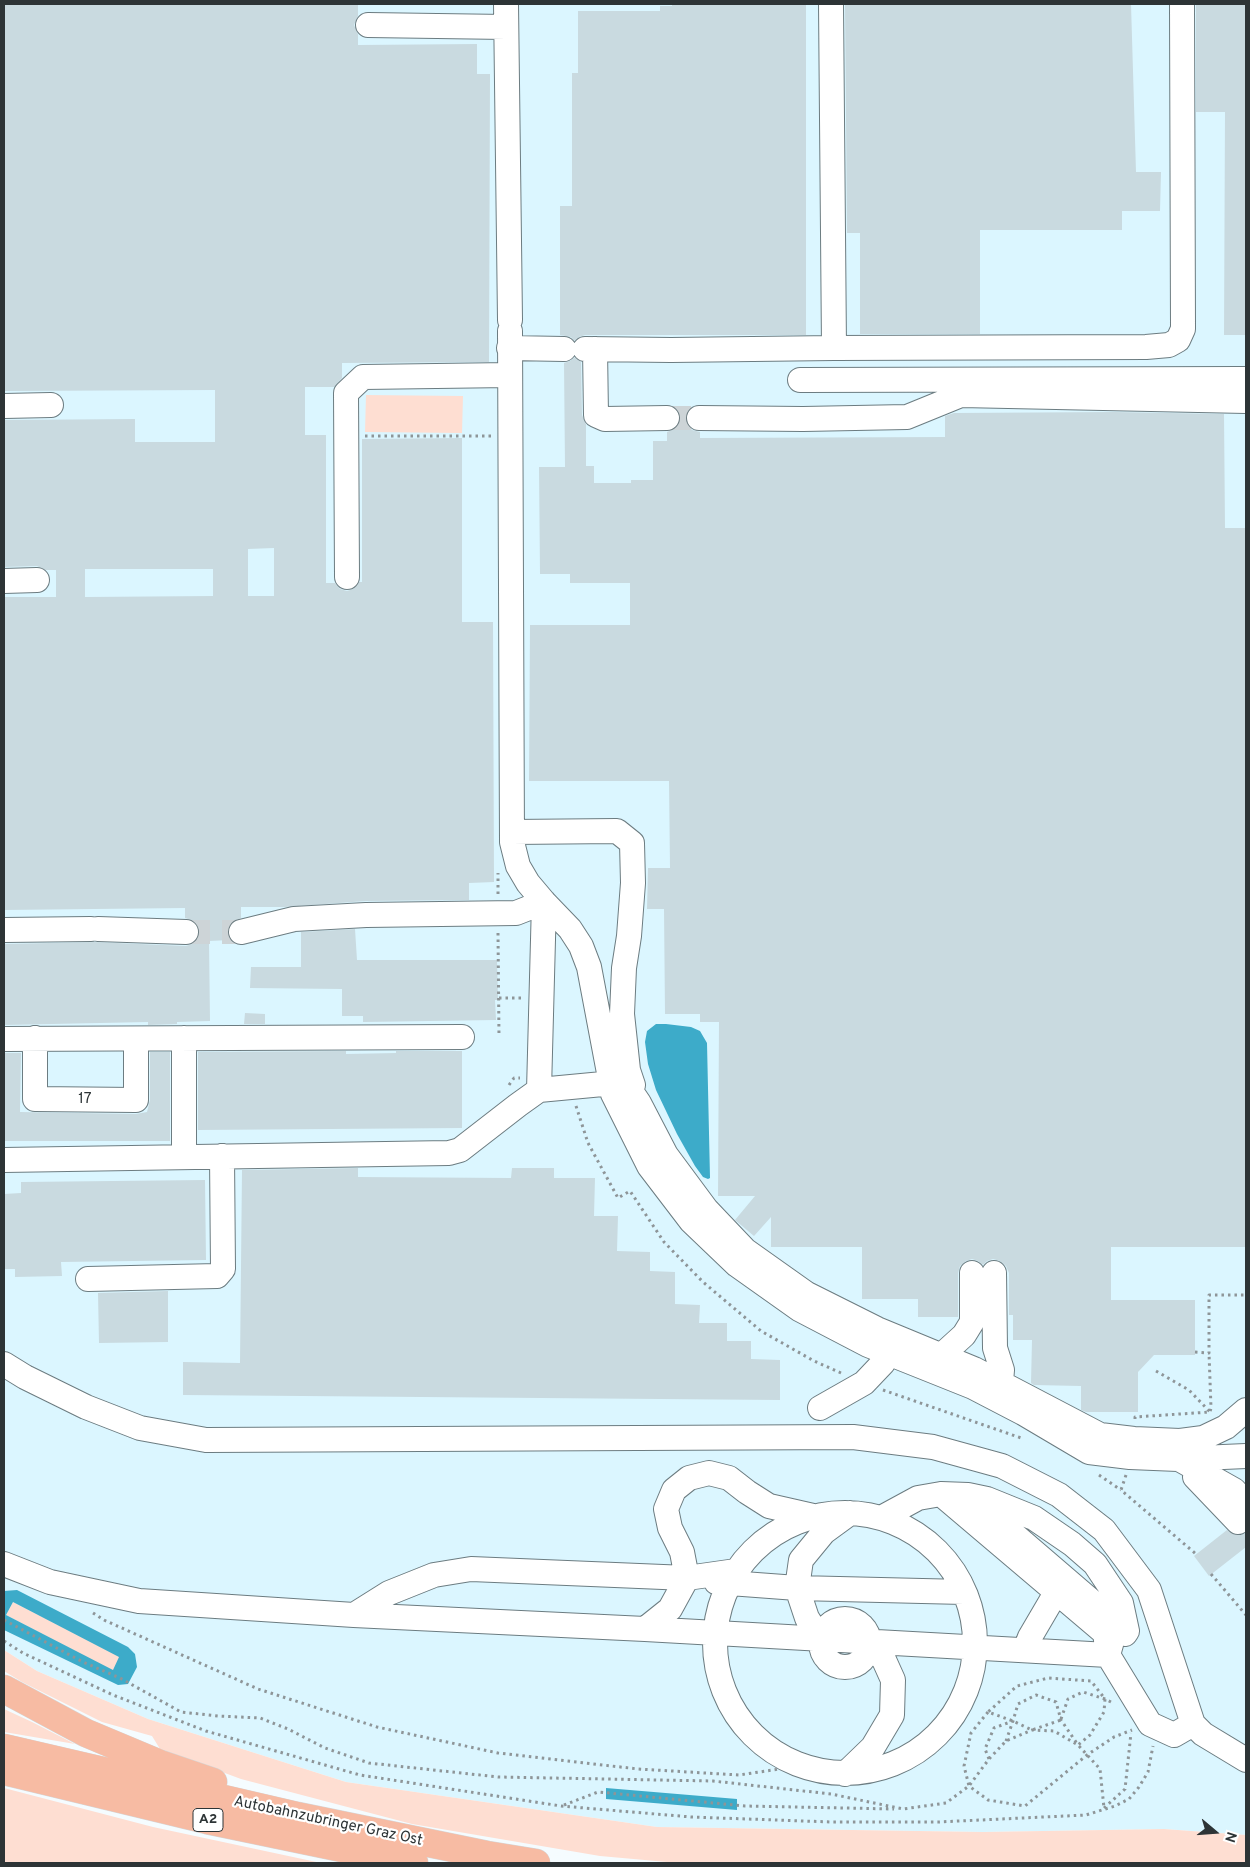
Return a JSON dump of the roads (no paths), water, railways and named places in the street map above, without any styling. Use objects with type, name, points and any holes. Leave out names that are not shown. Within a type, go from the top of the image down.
[{"type":"highway","points":[[4,1689],[86,1733],[160,1764],[234,1789],[298,1816]]},
{"type":"highway","name":"Autobahnzubringer Graz Ost","points":[[4,1748],[298,1816],[487,1855],[536,1863]]},
{"type":"highway","name":"Autobahnzubringer Graz Ost","points":[[4,1771],[207,1820],[414,1863]]},
{"type":"street","points":[[506,4],[510,333],[512,842],[518,866],[544,902],[570,929],[581,946],[589,967],[606,1050],[617,1083],[639,1103]]},
{"type":"street","points":[[831,4],[834,348]]},
{"type":"street","points":[[510,333],[582,349],[670,343],[834,348],[1146,348],[1169,345],[1178,340],[1183,330],[1182,4]]},
{"type":"street","points":[[368,25],[506,27]]},
{"type":"street","points":[[582,349],[596,415],[605,419],[667,418]]},
{"type":"street","points":[[347,577],[346,393],[363,377],[510,375]]},
{"type":"street","points":[[800,380],[1246,379]]},
{"type":"street","points":[[700,418],[907,417],[961,396],[1246,402]]},
{"type":"street","points":[[4,406],[51,405]]},
{"type":"street","points":[[4,581],[37,580]]},
{"type":"street","points":[[512,832],[617,831],[632,843],[633,883],[629,936],[624,968],[622,1014],[628,1070],[639,1103],[666,1156],[706,1209],[745,1250],[807,1294],[892,1346]]},
{"type":"street","points":[[241,932],[294,918],[516,913],[544,902]]},
{"type":"street","points":[[539,1090],[544,902]]},
{"type":"street","points":[[4,930],[95,929],[186,932]]},
{"type":"street","points":[[4,1039],[462,1037]]},
{"type":"street","name":"17","points":[[35,1038],[35,1100],[136,1100],[136,1039]]},
{"type":"street","points":[[184,1038],[184,1157]]},
{"type":"street","points":[[4,1160],[449,1153],[460,1150],[539,1090],[617,1083]]},
{"type":"street","points":[[617,1083],[613,1094],[650,1166],[691,1221],[737,1265],[799,1309],[974,1378],[1001,1392],[1089,1452],[1132,1448],[1246,1456]]},
{"type":"street","points":[[88,1279],[217,1276],[223,1269],[222,1156]]},
{"type":"street","points":[[974,1378],[972,1322],[983,1273],[995,1348],[1002,1370],[1001,1392]]},
{"type":"street","points":[[933,1362],[964,1335],[972,1322]]},
{"type":"street","points":[[820,1408],[864,1383],[883,1363],[892,1346]]},
{"type":"street","points":[[4,1364],[25,1377],[86,1407],[140,1428],[206,1440],[853,1437],[933,1447],[1002,1466],[1059,1495],[1104,1530],[1143,1581],[1154,1602],[1193,1724],[1203,1734],[1246,1760]]},
{"type":"street","points":[[1179,1450],[1203,1438],[1218,1419],[1246,1410]]},
{"type":"street","points":[[1179,1450],[1234,1490],[1242,1513]]},
{"type":"street","points":[[645,1629],[670,1609],[687,1578],[682,1552],[670,1528],[666,1509],[674,1490],[688,1478],[709,1473],[729,1478],[769,1506],[813,1516]]},
{"type":"street","points":[[941,1494],[1060,1585],[1117,1623],[1108,1655],[1137,1725],[1174,1735],[1193,1724]]},
{"type":"street","points":[[883,1517],[918,1498],[941,1494],[968,1495],[987,1499],[1034,1518],[1072,1544],[1095,1564],[1121,1603],[1127,1631],[1108,1655]]},
{"type":"street","points":[[968,1495],[1060,1585]]},
{"type":"street","points":[[821,1640],[828,1626],[835,1621],[850,1620],[863,1628],[867,1634],[868,1650],[859,1662],[844,1666],[836,1665],[824,1655],[821,1640],[807,1618],[797,1588],[801,1560],[824,1532],[851,1512]]},
{"type":"street","points":[[851,1512],[883,1517],[921,1536],[951,1566],[970,1605],[976,1647],[969,1687],[950,1722],[920,1750],[884,1768],[845,1774],[800,1766],[764,1746],[735,1714],[718,1676],[714,1634],[721,1601],[732,1578],[756,1546],[783,1527],[813,1516],[851,1512]]},
{"type":"street","points":[[4,1564],[50,1582],[139,1601],[354,1615],[645,1629],[821,1640]]},
{"type":"street","points":[[354,1615],[398,1589],[434,1575],[471,1569],[687,1578],[732,1578],[797,1588],[964,1592]]},
{"type":"street","points":[[1025,1650],[1030,1637],[1060,1585]]},
{"type":"street","points":[[868,1642],[1108,1655]]},
{"type":"street","points":[[845,1774],[873,1748],[892,1715],[894,1680],[884,1660],[868,1642]]},
{"type":"water","points":[[656,1024],[691,1027],[700,1031],[707,1043],[710,1178],[708,1179],[703,1177],[695,1166],[656,1090],[648,1064],[645,1042],[647,1031]]},
{"type":"water","points":[[17,1590],[128,1647],[135,1654],[137,1667],[128,1684],[118,1685],[4,1630],[4,1591]],"holes":[[[13,1602],[119,1657],[113,1670],[6,1615]]]},
{"type":"water","points":[[606,1788],[737,1799],[737,1810],[606,1799]]},
{"type":"tunnel","points":[[667,418],[699,418]]},
{"type":"tunnel","points":[[186,932],[241,932]]}]
